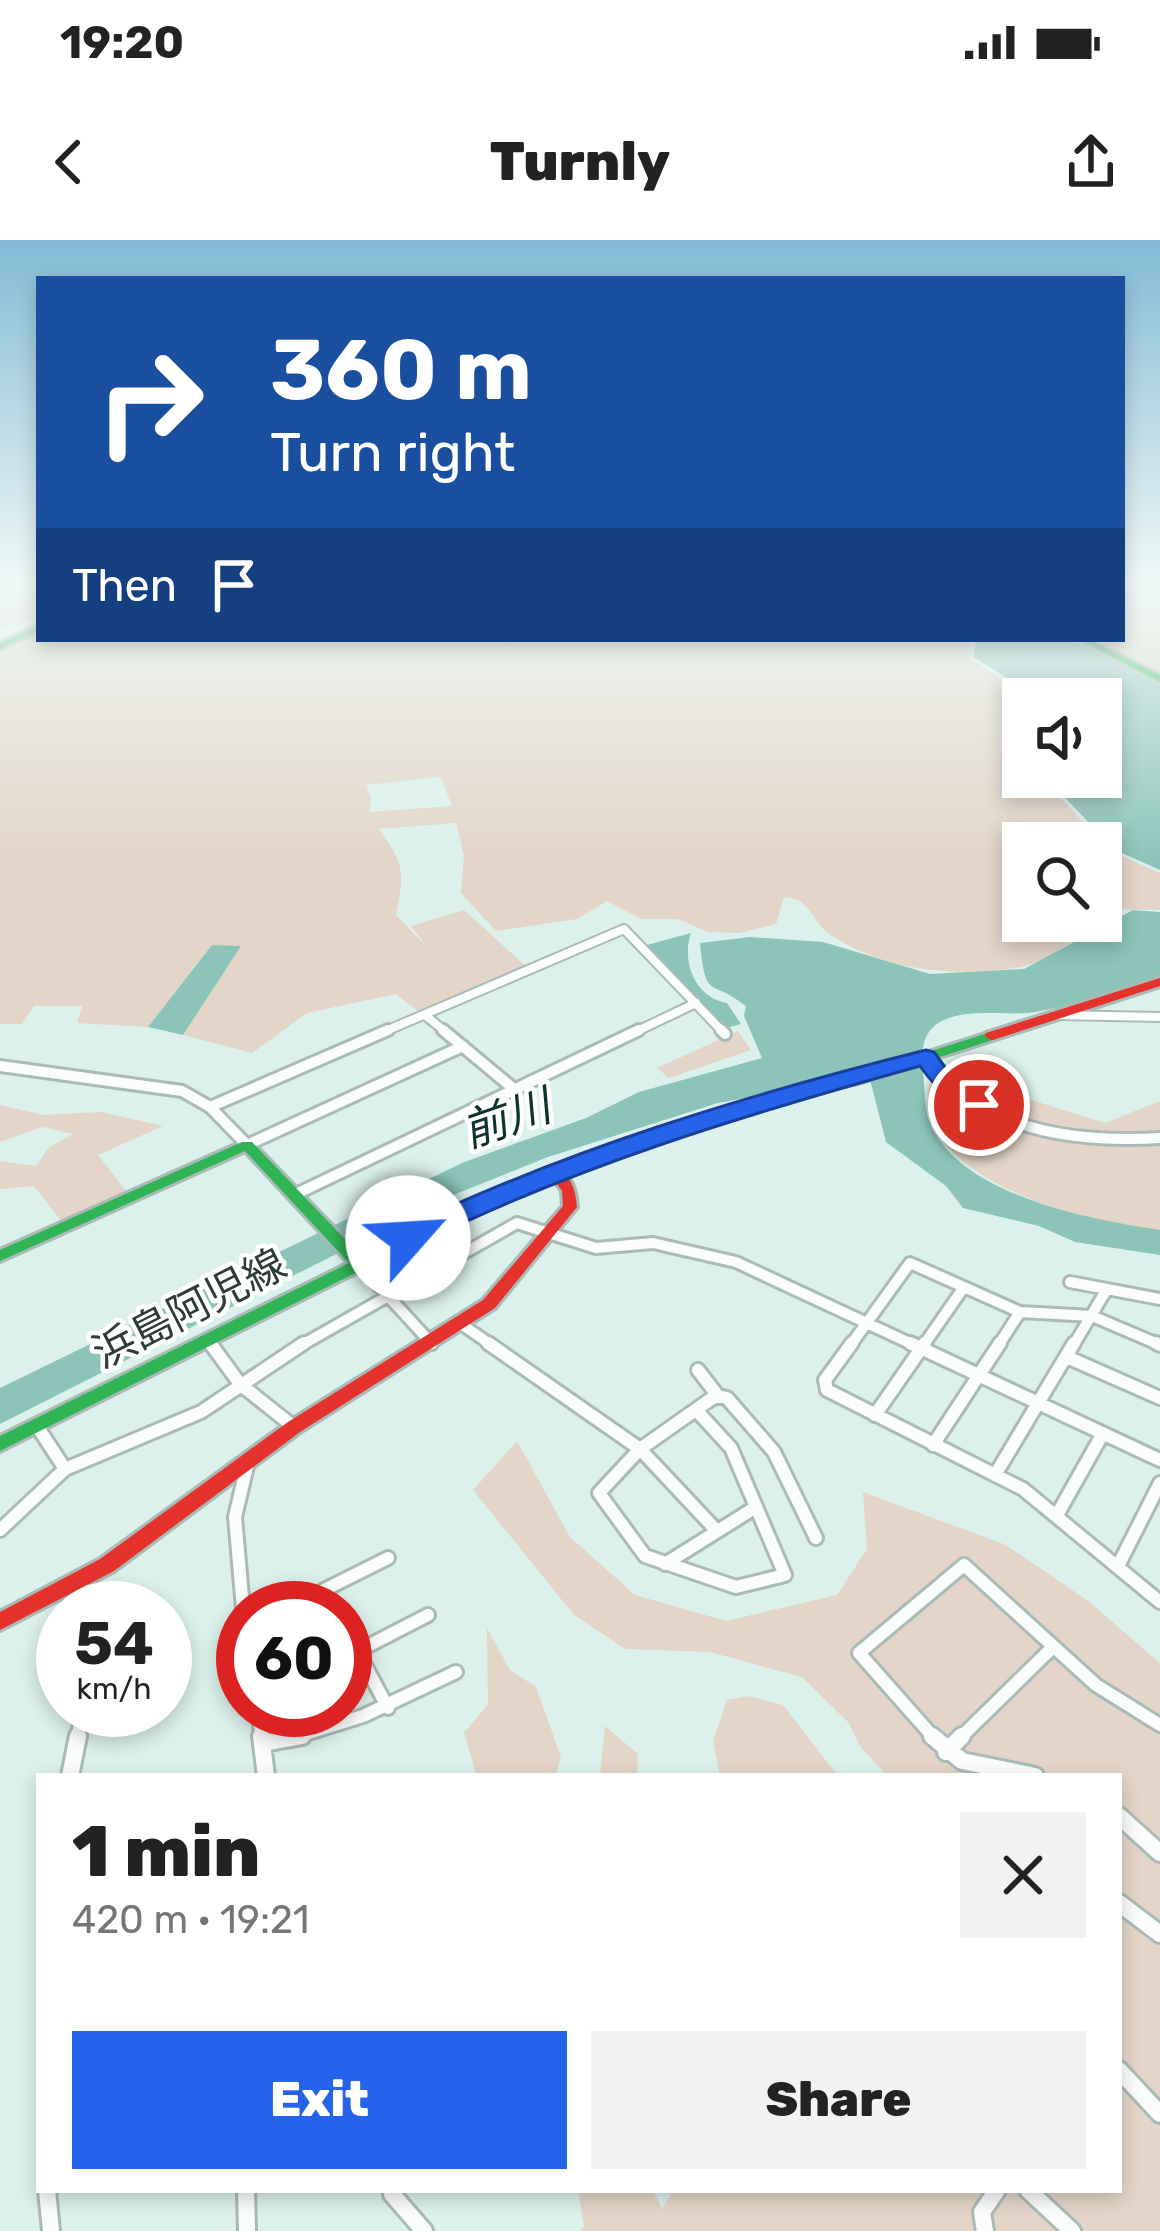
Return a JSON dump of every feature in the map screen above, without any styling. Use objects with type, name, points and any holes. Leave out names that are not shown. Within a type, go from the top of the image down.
[{"type":"main road","name":"浜島阿児線","points":[[0,1444],[207,1340],[354,1259],[555,1172],[760,1103],[860,1078],[1160,982]]},
{"type":"main road","points":[[0,1256],[247,1144],[354,1259]]},
{"type":"main road","points":[[0,1622],[80,1580],[294,1427],[489,1304],[551,1235],[572,1196],[555,1172]]},
{"type":"street","points":[[210,1107],[624,929],[724,1034]]},
{"type":"street","points":[[294,1195],[696,1003]]},
{"type":"street","points":[[1053,1015],[1160,1017]]},
{"type":"street","points":[[426,1016],[514,1089]]},
{"type":"street","points":[[0,1066],[170,1088],[210,1107],[247,1144],[464,1046]]},
{"type":"street","points":[[924,1058],[964,1098],[1050,1135],[1093,1142],[1160,1138]]},
{"type":"street","points":[[0,1530],[65,1469],[201,1412],[387,1294],[518,1223],[596,1248],[653,1243],[696,1250],[768,1276],[1160,1460]]},
{"type":"street","points":[[354,1259],[432,1343]]},
{"type":"street","points":[[1160,1345],[1092,1316],[1020,1312],[910,1263],[825,1380],[827,1390],[995,1475],[1058,1515],[1160,1602]]},
{"type":"street","points":[[1070,1282],[1160,1299]]},
{"type":"street","points":[[875,1415],[964,1287]]},
{"type":"street","points":[[995,1475],[1107,1289]]},
{"type":"street","points":[[933,1444],[1020,1312]]},
{"type":"street","points":[[461,1324],[640,1449],[717,1531]]},
{"type":"street","points":[[207,1340],[240,1384],[294,1427]]},
{"type":"street","points":[[1067,1357],[1160,1398]]},
{"type":"street","points":[[698,1370],[774,1453],[816,1538]]},
{"type":"street","points":[[695,1410],[731,1448],[785,1575],[736,1587],[645,1556],[598,1493],[640,1449],[695,1410],[718,1396]]},
{"type":"street","points":[[37,1426],[65,1469]]},
{"type":"street","points":[[1058,1515],[1102,1435]]},
{"type":"street","points":[[241,1581],[235,1517],[250,1459]]},
{"type":"street","points":[[1118,1566],[1160,1483]]},
{"type":"street","points":[[665,1564],[756,1507]]},
{"type":"street","points":[[343,1581],[388,1558]]},
{"type":"street","points":[[1019,1773],[962,1762],[946,1752],[859,1653],[964,1565],[1096,1685],[1160,1725]]},
{"type":"street","points":[[372,1644],[428,1615]]},
{"type":"street","points":[[946,1752],[1053,1647]]},
{"type":"street","points":[[264,1743],[293,1739],[388,1708],[456,1672]]},
{"type":"street","points":[[372,1678],[388,1708]]},
{"type":"street","points":[[71,1773],[78,1737]]},
{"type":"street","points":[[263,1737],[266,1773]]},
{"type":"street","points":[[1122,1819],[1160,1853]]},
{"type":"street","points":[[1122,1905],[1160,1934]]},
{"type":"street","points":[[1122,2073],[1160,2114]]},
{"type":"street","points":[[47,2193],[51,2231]]},
{"type":"street","points":[[246,2193],[247,2231]]},
{"type":"street","points":[[393,2193],[424,2231]]},
{"type":"street","points":[[985,2231],[982,2212],[992,2193]]},
{"type":"street","points":[[1031,2193],[1072,2231]]},
{"type":"shaded area","points":[[0,677],[997,677],[1002,680],[1002,798],[1060,798],[1083,822],[1002,822],[1002,942],[1069,942],[1020,967],[971,972],[898,964],[831,935],[806,906],[784,897],[776,924],[739,933],[708,932],[678,919],[641,919],[607,901],[577,919],[496,931],[461,893],[464,856],[456,823],[379,829],[400,869],[396,915],[427,947],[411,926],[464,910],[529,969],[421,1014],[396,994],[307,1013],[252,1053],[183,1035],[240,947],[212,945],[148,1027],[77,1023],[82,1006],[34,1006],[22,1024],[0,1024]],"holes":[[[440,777],[452,806],[369,812],[366,785]]]},
{"type":"shaded area","points":[[1005,677],[1149,677],[1160,682],[1160,870],[1122,853],[1122,822],[1088,822],[1065,798],[1122,798],[1122,678]]},
{"type":"shaded area","points":[[1122,856],[1160,873],[1160,910],[1122,909]]},
{"type":"shaded area","points":[[1133,910],[1160,912],[1160,976],[1044,1011],[974,1013],[936,1024],[923,1050],[926,1105],[936,1135],[978,1175],[1070,1212],[1160,1230],[1160,1255],[1075,1242],[1039,1226],[963,1208],[946,1186],[886,1142],[867,1068],[813,1086],[718,1103],[548,1157],[451,1196],[0,1424],[0,1388],[462,1163],[586,1118],[639,1092],[762,1058],[744,1016],[746,1006],[707,981],[700,943],[750,937],[823,942],[930,974],[1024,969],[1074,942],[1122,942],[1122,916]]},
{"type":"shaded area","points":[[691,933],[688,955],[693,977],[706,994],[727,1003],[741,1024],[726,1028],[647,945]]},
{"type":"shaded area","points":[[212,945],[241,946],[183,1035],[148,1027]]},
{"type":"shaded area","points":[[738,1031],[751,1050],[669,1078],[657,1068]]},
{"type":"shaded area","points":[[933,1074],[948,1074],[1105,1123],[1160,1101],[1160,1231],[1048,1205],[969,1166],[942,1140],[929,1109]]},
{"type":"shaded area","points":[[0,1105],[44,1115],[101,1112],[163,1126],[98,1155],[127,1192],[62,1222],[34,1186],[0,1189],[0,1161],[36,1166],[48,1148],[73,1134],[42,1127],[0,1142]]},
{"type":"shaded area","points":[[517,1441],[570,1537],[635,1595],[726,1621],[837,1595],[867,1549],[863,1492],[1006,1545],[1088,1601],[1160,1663],[1160,2231],[580,2231],[584,2226],[578,2193],[654,2193],[662,2209],[671,2193],[1122,2193],[1122,1773],[885,1773],[861,1748],[849,1723],[802,1677],[710,1652],[625,1649],[574,1615],[473,1490]]},
{"type":"shaded area","points":[[487,1628],[510,1670],[536,1687],[561,1757],[556,1773],[476,1773],[464,1733],[488,1704]]},
{"type":"shaded area","points":[[748,1696],[783,1705],[836,1773],[719,1773],[713,1741],[727,1700]]},
{"type":"shaded area","points":[[605,1726],[638,1754],[637,1773],[600,1773]]},
{"type":"traffic: fast","points":[[1156,677],[1160,679]]},
{"type":"traffic: fast","points":[[0,1444],[516,1187],[760,1103],[860,1078],[991,1036]]},
{"type":"traffic: fast","points":[[0,1256],[247,1145],[358,1263]]},
{"type":"traffic: jam","points":[[991,1036],[1160,982]]},
{"type":"traffic: jam","points":[[0,1622],[107,1565],[294,1427],[489,1304],[570,1207],[569,1190],[555,1171]]},
{"type":"route","points":[[408,1238],[474,1205],[595,1157],[760,1103],[926,1057],[944,1084],[979,1105]]},
{"type":"water label","name":"前川","points":[[506,1118]]}]
